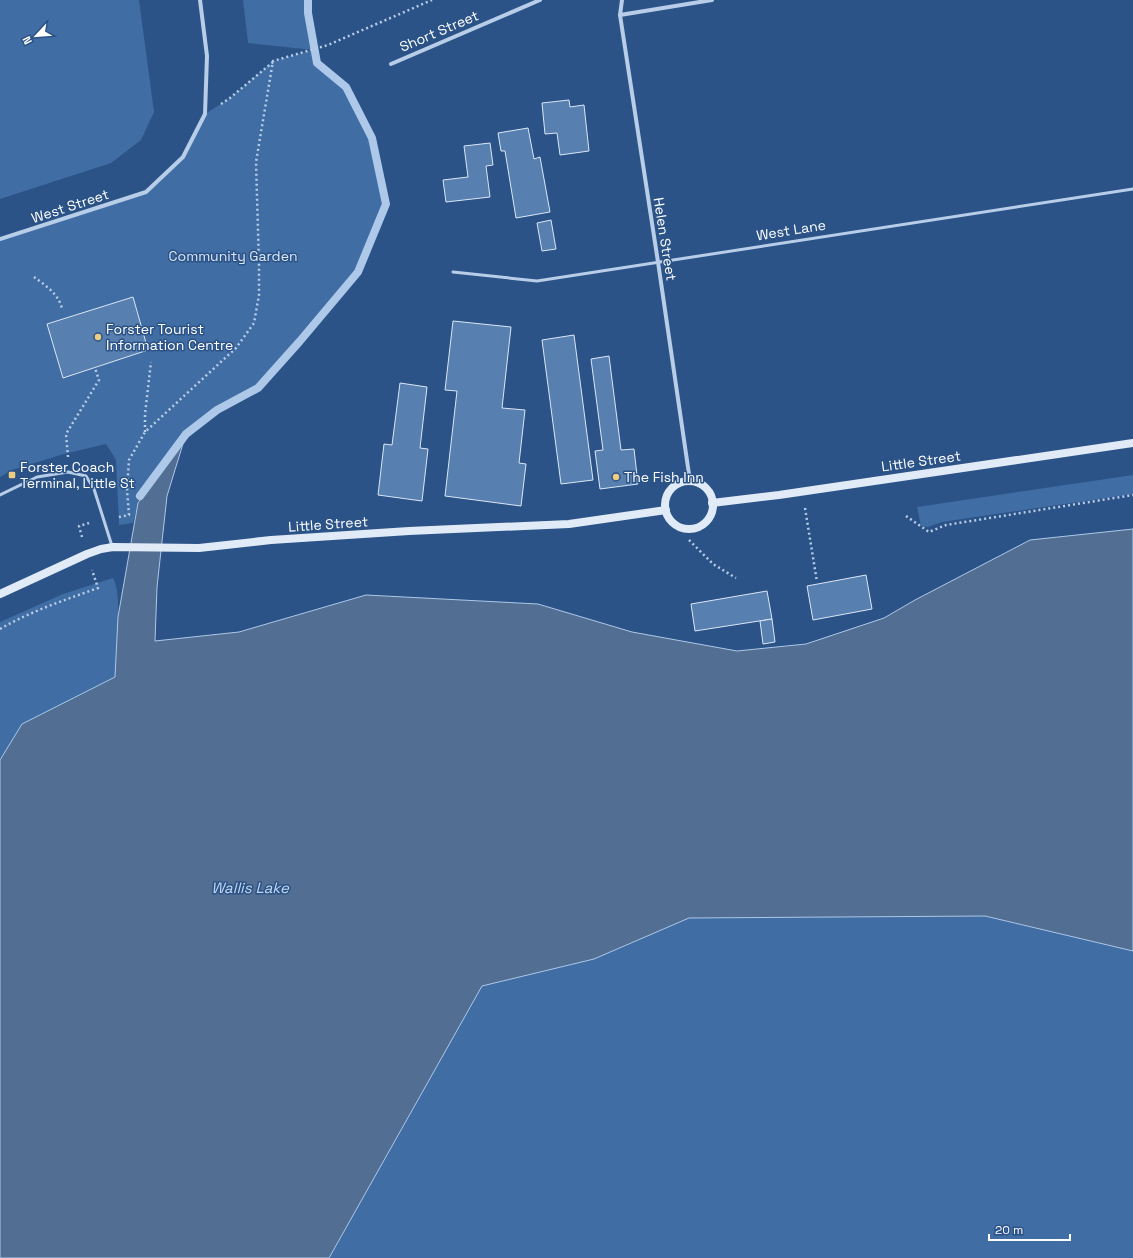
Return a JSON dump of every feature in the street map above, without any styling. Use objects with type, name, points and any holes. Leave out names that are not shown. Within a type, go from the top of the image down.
[{"type":"street","points":[[200,0],[207,56],[205,114]]},
{"type":"street","name":"Short Street","points":[[391,64],[540,0]]},
{"type":"street","name":"Helen Street","points":[[622,0],[620,15],[690,481]]},
{"type":"street","points":[[620,15],[712,0]]},
{"type":"street","name":"West Street","points":[[0,239],[146,192],[183,157],[205,114]]},
{"type":"street","name":"Little Street","points":[[712,503],[779,496],[1133,443]]},
{"type":"street","points":[[690,481],[703,485],[711,496],[712,511],[704,524],[688,529],[674,523],[669,518],[665,503],[666,496],[676,484],[690,481]]},
{"type":"street","name":"Little Street","points":[[0,594],[87,554],[113,547],[199,548],[272,540],[409,531],[569,524],[666,510]]},
{"type":"lane","name":"West Lane","points":[[452,272],[537,281],[1133,189]]},
{"type":"lane","points":[[0,495],[37,478],[68,472],[86,476],[94,489],[113,547]]},
{"type":"path","points":[[205,114],[230,98],[274,61],[328,45],[432,0]]},
{"type":"path","points":[[123,516],[129,515],[127,490],[129,460],[145,432],[236,348],[254,323],[259,295],[256,162],[274,61]]},
{"type":"path","points":[[34,277],[53,292],[62,308]]},
{"type":"path","points":[[145,432],[145,414],[151,362]]},
{"type":"path","points":[[68,472],[66,434],[99,380],[95,368]]},
{"type":"path","points":[[906,516],[929,532],[946,525],[1133,495]]},
{"type":"path","points":[[82,536],[79,526],[93,522]]},
{"type":"path","points":[[808,524],[817,582]]},
{"type":"path","points":[[689,540],[713,564],[736,578]]},
{"type":"path","points":[[0,629],[41,609],[98,588],[96,582]]},
{"type":"green space","points":[[0,0],[139,0],[154,112],[141,140],[111,163],[0,199]]},
{"type":"green space","name":"Community Garden","points":[[243,0],[307,0],[317,63],[346,87],[372,138],[386,204],[358,272],[258,388],[217,410],[186,434],[138,503],[133,523],[119,525],[116,460],[106,444],[64,454],[12,470],[0,477],[0,239],[146,192],[183,157],[205,114],[230,98],[273,61],[313,50],[248,43]],"holes":[[[133,297],[148,350],[63,378]]]},
{"type":"green space","points":[[1133,475],[1133,494],[942,522],[928,527],[921,526],[917,507]]},
{"type":"green space","points":[[113,578],[118,597],[115,677],[23,724],[0,759],[0,622],[63,594]]},
{"type":"green space","points":[[985,916],[1133,951],[1133,1258],[329,1258],[481,986],[689,918]]},
{"type":"water","name":"Wallis Lake","points":[[186,434],[167,496],[157,587],[155,641],[239,632],[366,595],[538,604],[632,632],[737,651],[806,644],[884,618],[915,600],[1030,540],[1133,529],[1133,951],[985,916],[689,918],[594,959],[482,986],[329,1258],[0,1258],[0,760],[22,724],[115,677],[118,617],[138,503]]},
{"type":"building","points":[[569,100],[570,107],[584,105],[589,151],[560,155],[557,133],[545,134],[542,103]]},
{"type":"building","points":[[528,128],[534,159],[540,157],[550,212],[516,218],[505,151],[501,151],[498,133]]},
{"type":"building","points":[[490,143],[493,165],[486,166],[490,197],[446,202],[443,180],[468,177],[464,146]]},
{"type":"building","points":[[551,220],[556,249],[542,251],[537,223]]},
{"type":"building","name":"Forster Tourist Information Centre","points":[[133,297],[148,350],[63,378],[47,324]]},
{"type":"building","points":[[453,321],[511,327],[502,408],[525,410],[519,463],[526,464],[521,506],[445,496],[457,391],[445,390]]},
{"type":"building","points":[[574,335],[593,480],[561,484],[542,340]]},
{"type":"building","points":[[609,356],[621,450],[634,449],[638,484],[600,489],[595,451],[603,450],[591,359]]},
{"type":"building","points":[[400,383],[427,387],[420,448],[428,449],[422,501],[378,495],[384,444],[392,445]]},
{"type":"building","points":[[866,575],[872,609],[813,620],[807,586]]},
{"type":"building","points":[[767,591],[772,619],[695,631],[691,604]]},
{"type":"building","points":[[772,619],[775,642],[763,644],[760,621]]},
{"type":"waterway","points":[[140,496],[186,434],[217,410],[258,388],[300,341],[358,272],[386,204],[372,138],[346,87],[317,63],[308,13],[308,0]]},
{"type":"place","name":"Forster Tourist Information Centre","points":[[98,337]]},
{"type":"place","name":"Forster Coach Terminal, Little St","points":[[12,475]]},
{"type":"place","name":"The Fish Inn","points":[[616,477]]}]
